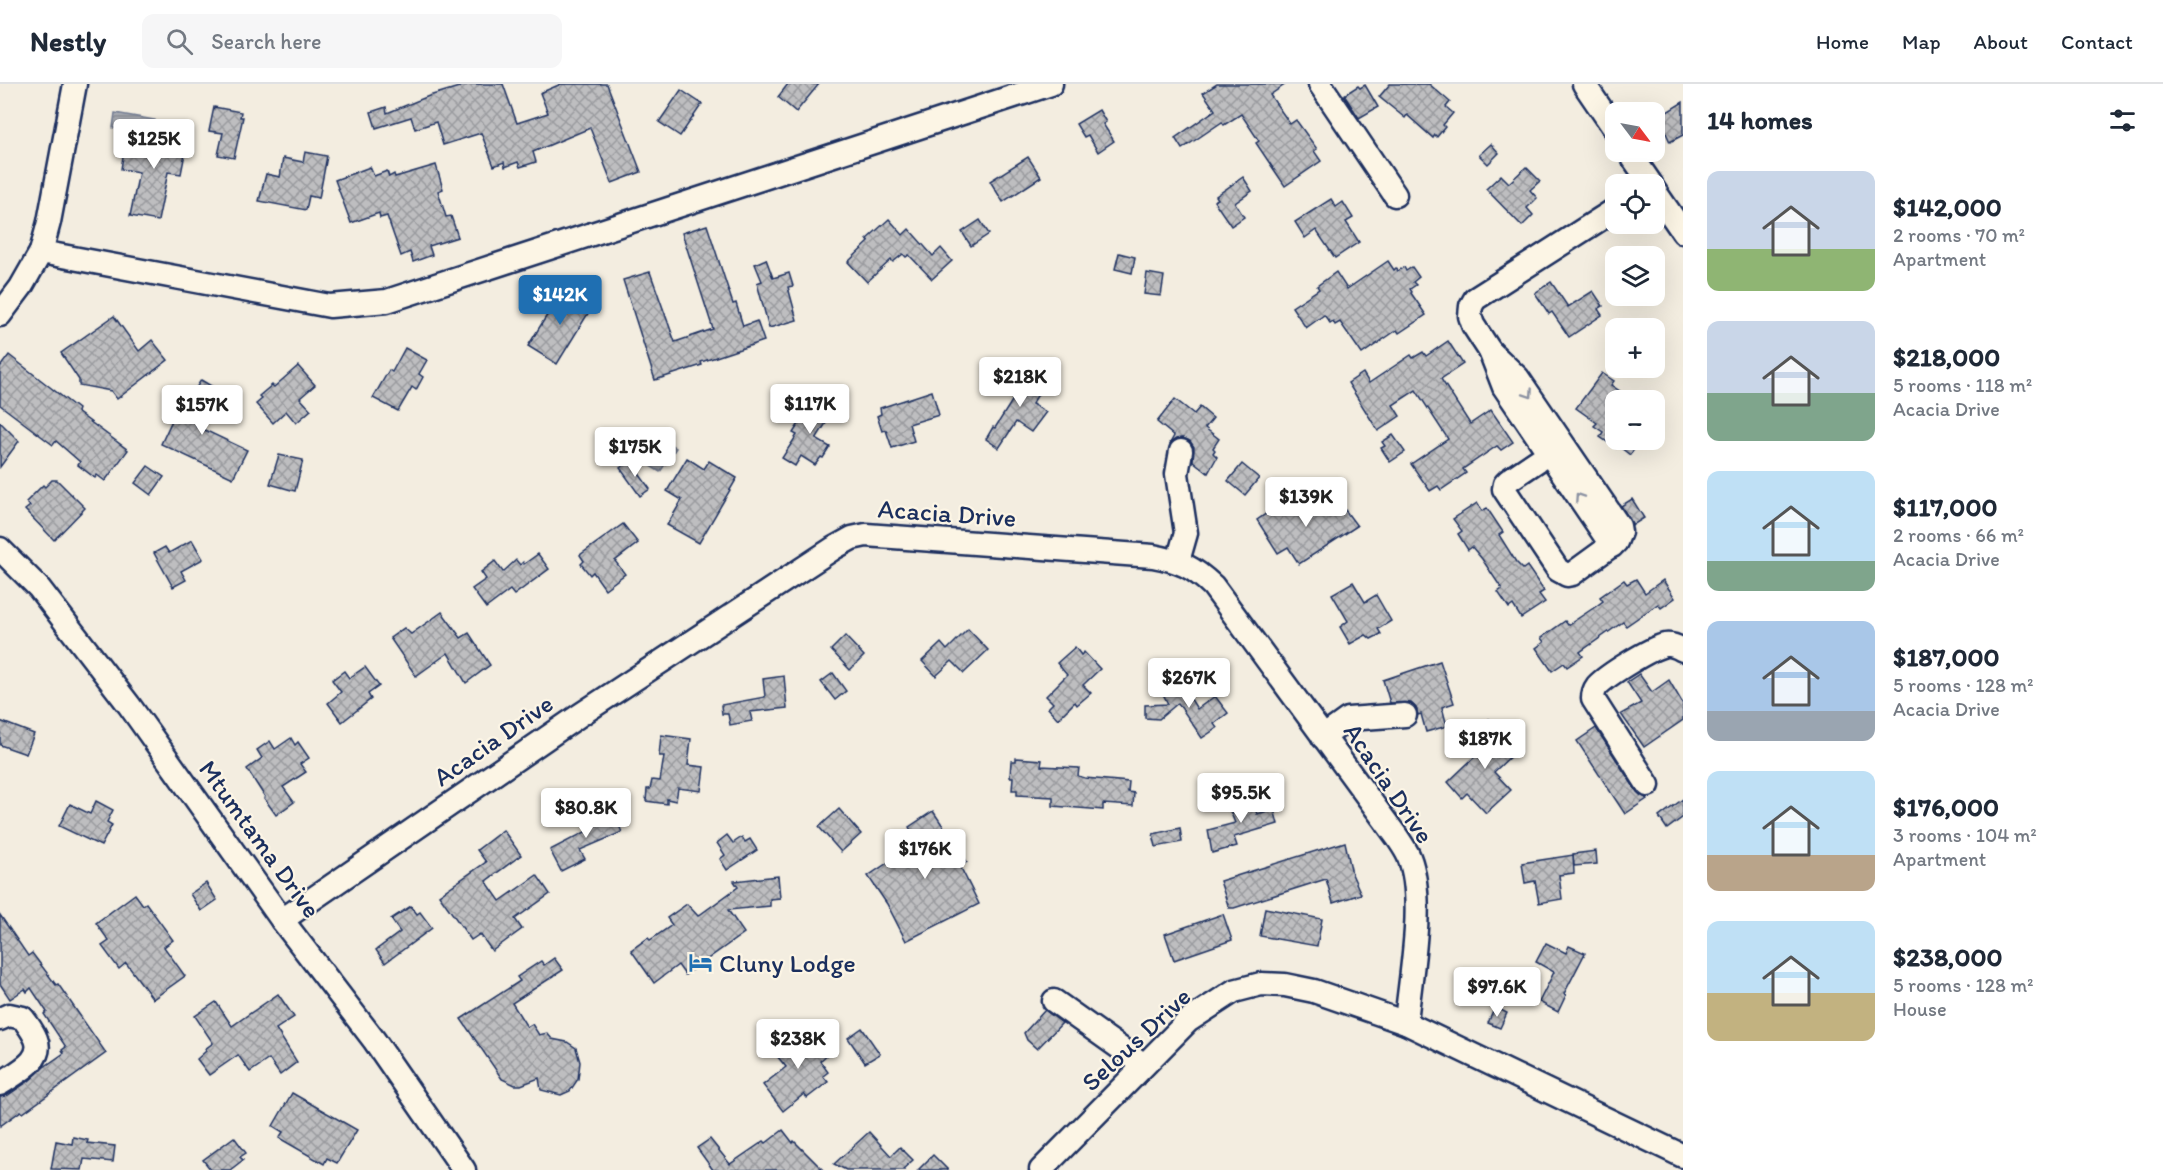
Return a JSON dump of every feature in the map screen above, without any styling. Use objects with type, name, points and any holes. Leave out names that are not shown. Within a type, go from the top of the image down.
[{"type":"street","points":[[0,315],[21,287],[41,252],[49,222],[75,84]]},
{"type":"street","points":[[41,252],[330,306],[387,301],[1051,84]]},
{"type":"street","points":[[1320,84],[1395,195]]},
{"type":"street","points":[[1584,84],[1605,115]]},
{"type":"street","points":[[1665,206],[1683,232]]},
{"type":"street","points":[[1605,216],[1475,299],[1471,306],[1470,316],[1473,325],[1490,351],[1504,387],[1612,546]]},
{"type":"street","points":[[1490,351],[1518,378],[1619,526],[1620,537],[1612,546],[1572,574],[1567,575],[1558,570],[1506,494],[1505,484],[1549,453]]},
{"type":"street","points":[[1178,561],[1186,533],[1177,474],[1181,451]]},
{"type":"street","name":"Acacia Drive","points":[[282,920],[580,715],[852,538],[866,535],[1153,556],[1178,561],[1197,572],[1213,586],[1408,856],[1416,886],[1417,909],[1406,1023]]},
{"type":"street","name":"Mtumtama Drive","points":[[0,549],[39,588],[129,705],[282,920],[374,1040],[464,1170]]},
{"type":"street","points":[[1648,785],[1593,699],[1593,692],[1614,672],[1654,649],[1667,644],[1683,650]]},
{"type":"street","points":[[1323,737],[1348,720],[1405,715]]},
{"type":"street","name":"Selous Drive","points":[[1041,1170],[1188,1021],[1234,991],[1261,984],[1285,985],[1314,991],[1406,1023],[1682,1153]]},
{"type":"street","points":[[1054,1001],[1144,1065]]},
{"type":"street","points":[[0,1019],[16,1014],[23,1018],[36,1039],[38,1049],[34,1060],[0,1084]]},
{"type":"shaded area","points":[[115,113],[155,120],[153,135],[113,128]]},
{"type":"shaded area","points":[[664,440],[676,448],[660,472],[647,464]]},
{"type":"building","points":[[469,84],[503,84],[517,123],[548,113],[540,93],[561,84],[607,84],[641,172],[612,183],[590,128],[533,152],[536,162],[520,167],[518,162],[505,167],[504,162],[494,166],[481,133],[443,145],[436,122],[415,129],[411,117],[376,128],[371,112],[386,107],[387,113],[429,96]]},
{"type":"building","points":[[788,84],[819,84],[796,112],[778,97]]},
{"type":"building","points":[[1217,84],[1286,84],[1270,95],[1290,124],[1296,120],[1317,149],[1314,151],[1321,161],[1285,186],[1256,143],[1259,141],[1241,114],[1224,125],[1222,122],[1182,149],[1175,138],[1215,110],[1203,93]]},
{"type":"building","points":[[1390,84],[1429,84],[1450,102],[1446,107],[1453,113],[1437,137],[1435,135],[1433,138],[1407,115],[1405,118],[1379,97]]},
{"type":"building","points":[[1365,85],[1378,107],[1359,118],[1344,95],[1358,86],[1360,88]]},
{"type":"building","points":[[681,90],[702,104],[680,136],[659,122]]},
{"type":"building","points":[[1683,102],[1683,135],[1670,142],[1665,134],[1665,113]]},
{"type":"building","points":[[214,107],[241,112],[240,117],[243,117],[234,158],[218,155],[223,133],[209,131]]},
{"type":"building","points":[[1099,110],[1106,122],[1103,124],[1114,141],[1098,152],[1088,135],[1084,137],[1076,124]]},
{"type":"building","points":[[175,126],[190,128],[181,174],[168,172],[158,221],[130,216],[139,172],[121,169],[126,138],[172,144]]},
{"type":"building","points":[[1491,144],[1499,153],[1488,164],[1479,155]]},
{"type":"building","points":[[305,152],[327,156],[319,198],[309,196],[306,210],[259,201],[266,174],[280,177],[283,158],[303,162]]},
{"type":"building","points":[[1028,157],[1041,177],[1003,202],[990,181]]},
{"type":"building","points":[[436,165],[443,189],[438,191],[446,217],[451,216],[458,237],[429,246],[432,255],[413,262],[410,252],[401,256],[387,216],[380,218],[379,213],[351,223],[335,180],[370,167],[374,176],[387,171],[389,177],[394,174],[395,177]]},
{"type":"building","points":[[1526,167],[1540,181],[1530,190],[1537,198],[1527,208],[1533,215],[1522,226],[1486,189],[1501,175],[1509,183]]},
{"type":"building","points":[[1243,177],[1252,191],[1235,203],[1244,217],[1231,226],[1214,201],[1218,199],[1216,196]]},
{"type":"building","points":[[1331,199],[1336,207],[1343,202],[1353,218],[1346,222],[1359,242],[1335,258],[1316,230],[1305,238],[1295,222]]},
{"type":"building","points":[[889,219],[903,235],[909,229],[933,256],[941,248],[952,261],[932,279],[909,255],[906,257],[903,254],[893,262],[891,260],[867,282],[848,262],[869,242],[867,239]]},
{"type":"building","points":[[980,220],[989,234],[971,246],[962,232]]},
{"type":"building","points":[[707,225],[733,304],[736,303],[743,326],[757,321],[764,341],[655,380],[623,280],[650,272],[675,342],[713,329],[682,233]]},
{"type":"building","points":[[1119,253],[1135,257],[1132,273],[1115,269]]},
{"type":"building","points":[[766,259],[773,278],[789,273],[793,286],[788,287],[797,320],[769,328],[757,283],[762,281],[755,264]]},
{"type":"building","points":[[1388,261],[1394,270],[1396,268],[1398,271],[1404,267],[1406,271],[1412,267],[1419,277],[1413,282],[1416,285],[1410,289],[1411,293],[1426,315],[1399,333],[1397,330],[1362,354],[1340,322],[1335,325],[1333,321],[1330,323],[1324,315],[1306,328],[1292,307],[1319,289],[1317,286],[1336,272],[1347,289]]},
{"type":"building","points":[[1147,273],[1164,276],[1161,296],[1144,294]]},
{"type":"building","points":[[1551,282],[1568,307],[1593,291],[1603,306],[1598,309],[1602,315],[1569,337],[1552,312],[1549,314],[1535,293]]},
{"type":"building","points":[[563,289],[592,307],[557,364],[528,346]]},
{"type":"building","points":[[114,316],[139,351],[152,340],[168,360],[117,399],[111,391],[79,385],[79,380],[61,353]]},
{"type":"building","points":[[1448,341],[1463,364],[1441,379],[1470,424],[1491,410],[1513,442],[1501,450],[1497,446],[1463,469],[1466,473],[1441,490],[1438,486],[1430,491],[1411,464],[1448,439],[1416,390],[1393,405],[1400,416],[1378,431],[1348,383],[1363,373],[1369,383],[1411,355],[1413,358],[1423,352],[1426,356]]},
{"type":"building","points":[[405,348],[427,360],[419,374],[423,377],[416,390],[412,387],[398,411],[373,398],[389,370],[392,372]]},
{"type":"building","points":[[9,355],[78,409],[77,412],[128,450],[105,481],[97,475],[95,478],[78,465],[80,462],[56,441],[53,445],[0,405],[0,367]]},
{"type":"building","points":[[298,366],[315,385],[300,398],[311,410],[296,423],[286,411],[273,423],[256,404],[262,399],[259,396],[272,385],[274,387]]},
{"type":"building","points":[[1027,368],[1047,380],[1032,404],[1046,412],[1031,432],[1016,422],[999,448],[986,439],[1017,393],[1013,391]]},
{"type":"building","points":[[1602,373],[1605,378],[1614,381],[1611,385],[1618,390],[1605,390],[1605,440],[1600,437],[1603,432],[1594,426],[1597,423],[1576,408]]},
{"type":"building","points":[[201,380],[218,390],[196,426],[247,450],[233,478],[161,444],[174,416],[178,417]]},
{"type":"building","points":[[932,391],[939,415],[909,424],[914,441],[892,448],[886,430],[882,431],[877,416],[881,414],[880,408]]},
{"type":"building","points":[[816,397],[835,409],[816,439],[830,447],[815,465],[801,456],[795,466],[782,458],[797,435],[793,433]]},
{"type":"building","points":[[1175,399],[1194,414],[1200,407],[1213,418],[1205,428],[1219,439],[1213,448],[1215,450],[1213,453],[1217,457],[1208,473],[1193,461],[1194,447],[1190,441],[1183,438],[1170,443],[1174,436],[1157,422]]},
{"type":"building","points":[[0,422],[19,441],[0,467]]},
{"type":"building","points":[[1393,435],[1405,452],[1390,462],[1381,448],[1385,446],[1382,442]]},
{"type":"building","points":[[1624,450],[1634,450],[1630,455]]},
{"type":"building","points":[[279,455],[303,460],[295,491],[270,484]]},
{"type":"building","points":[[687,458],[704,469],[709,461],[737,478],[699,543],[667,525],[682,500],[667,491]]},
{"type":"building","points":[[630,461],[650,489],[640,496],[620,468]]},
{"type":"building","points":[[1242,464],[1259,478],[1245,495],[1228,481]]},
{"type":"building","points":[[148,466],[164,477],[151,495],[135,483]]},
{"type":"building","points":[[52,480],[57,480],[85,508],[54,540],[25,510],[30,506],[26,502],[43,485],[45,487]]},
{"type":"building","points":[[1329,495],[1339,512],[1345,510],[1357,526],[1299,564],[1288,547],[1278,553],[1257,520],[1279,505],[1286,515],[1308,500],[1312,506]]},
{"type":"building","points":[[1632,499],[1644,518],[1633,525],[1621,506]]},
{"type":"building","points":[[1477,503],[1482,511],[1487,508],[1503,532],[1499,535],[1516,562],[1523,569],[1527,566],[1544,591],[1539,594],[1545,602],[1521,618],[1513,605],[1509,608],[1498,592],[1502,589],[1482,559],[1472,547],[1468,550],[1458,534],[1462,531],[1453,519]]},
{"type":"building","points":[[623,524],[638,543],[615,561],[625,574],[605,589],[593,572],[590,575],[581,564],[584,561],[580,555]]},
{"type":"building","points":[[192,540],[203,559],[181,571],[186,580],[173,587],[154,553],[165,547],[169,553]]},
{"type":"building","points":[[538,554],[549,569],[514,595],[510,590],[486,608],[472,589],[486,579],[481,572],[495,561],[503,572],[516,560],[520,565],[523,562],[524,564]]},
{"type":"building","points":[[1636,579],[1645,593],[1663,580],[1675,598],[1661,608],[1658,604],[1626,626],[1623,622],[1580,652],[1583,656],[1567,667],[1564,663],[1552,671],[1536,648],[1544,642],[1541,638],[1565,621],[1568,625],[1595,607],[1603,601],[1600,597],[1624,580],[1627,584]]},
{"type":"building","points":[[1353,582],[1365,602],[1376,595],[1391,621],[1378,629],[1381,634],[1371,639],[1366,635],[1350,644],[1340,627],[1348,621],[1332,594]]},
{"type":"building","points":[[442,612],[461,638],[469,633],[490,665],[466,683],[448,653],[416,676],[390,638],[404,628],[411,634]]},
{"type":"building","points":[[968,629],[988,650],[964,673],[952,661],[936,676],[922,661],[941,643],[947,650]]},
{"type":"building","points":[[845,636],[864,656],[850,670],[831,650]]},
{"type":"building","points":[[1075,647],[1081,655],[1084,652],[1100,669],[1083,685],[1091,693],[1077,705],[1075,702],[1058,719],[1048,708],[1053,703],[1046,696],[1067,675],[1057,663]]},
{"type":"building","points":[[1440,661],[1454,703],[1442,707],[1447,726],[1426,732],[1421,714],[1418,715],[1411,703],[1390,703],[1383,680]]},
{"type":"building","points":[[365,667],[379,686],[368,694],[371,699],[342,722],[328,703],[341,692],[332,680],[344,671],[349,678]]},
{"type":"building","points":[[833,673],[846,691],[835,700],[821,682]]},
{"type":"building","points":[[1639,674],[1652,692],[1669,680],[1683,704],[1683,720],[1644,747],[1621,714],[1641,703],[1627,682]]},
{"type":"building","points":[[784,676],[787,708],[750,712],[752,721],[730,725],[728,714],[722,714],[721,705],[765,697],[763,679]]},
{"type":"building","points":[[1179,680],[1197,709],[1215,696],[1228,713],[1214,724],[1217,728],[1202,738],[1178,703],[1159,719],[1145,718],[1145,705],[1168,704],[1162,692]]},
{"type":"building","points":[[1489,719],[1498,733],[1516,751],[1494,772],[1511,790],[1486,813],[1467,793],[1462,798],[1448,782],[1485,747],[1473,732]]},
{"type":"building","points":[[0,721],[34,734],[26,754],[0,745]]},
{"type":"building","points":[[1596,728],[1637,792],[1647,799],[1625,814],[1577,741]]},
{"type":"building","points":[[661,735],[691,739],[688,765],[704,767],[701,791],[678,788],[676,801],[667,799],[667,804],[646,801],[647,789],[650,789],[652,780],[660,781],[664,756],[659,756]]},
{"type":"building","points":[[291,738],[295,745],[298,742],[309,758],[300,764],[306,772],[283,787],[294,802],[276,815],[247,769],[262,758],[257,750],[270,741],[275,749]]},
{"type":"building","points":[[1016,758],[1042,760],[1041,766],[1079,768],[1078,776],[1085,778],[1129,782],[1128,792],[1134,793],[1133,806],[1103,804],[1103,810],[1053,806],[1053,797],[1017,795],[1017,790],[1012,790],[1013,777],[1010,777],[1011,761],[1016,761]]},
{"type":"building","points":[[1251,793],[1257,814],[1274,809],[1278,824],[1234,837],[1237,846],[1212,853],[1208,830],[1235,823],[1227,804]]},
{"type":"building","points":[[1683,799],[1683,817],[1667,829],[1659,817]]},
{"type":"building","points":[[96,801],[113,810],[107,822],[112,825],[101,846],[59,826],[70,804],[90,814]]},
{"type":"building","points":[[605,808],[608,815],[613,813],[622,832],[580,850],[585,859],[561,871],[550,850],[591,829],[585,816]]},
{"type":"building","points":[[839,809],[861,834],[841,852],[819,827]]},
{"type":"building","points":[[933,811],[967,862],[960,866],[979,904],[906,941],[887,904],[868,876],[902,853],[897,846],[913,834],[909,827]]},
{"type":"building","points":[[1180,828],[1182,842],[1156,847],[1153,834]]},
{"type":"building","points":[[503,830],[521,855],[486,881],[500,901],[537,875],[550,894],[515,919],[522,929],[492,951],[480,934],[471,940],[439,895],[486,862],[477,850]]},
{"type":"building","points":[[727,835],[733,843],[742,837],[745,842],[750,839],[757,850],[727,870],[720,859],[725,855],[717,843]]},
{"type":"building","points":[[1345,842],[1352,874],[1361,894],[1333,903],[1326,879],[1229,908],[1220,881]]},
{"type":"building","points":[[1596,851],[1597,864],[1574,866],[1573,854]]},
{"type":"building","points":[[1573,855],[1574,873],[1559,875],[1562,899],[1539,903],[1535,881],[1525,883],[1522,863]]},
{"type":"building","points":[[778,876],[780,898],[770,899],[770,906],[728,910],[744,933],[685,975],[678,965],[654,983],[631,950],[672,925],[667,918],[687,904],[698,916],[738,887],[734,881]]},
{"type":"building","points":[[206,883],[217,900],[201,911],[190,894]]},
{"type":"building","points":[[135,894],[143,905],[146,903],[173,940],[164,947],[185,976],[153,999],[126,963],[119,969],[102,946],[109,941],[96,923]]},
{"type":"building","points":[[411,906],[417,914],[420,912],[432,928],[385,963],[376,950],[400,932],[391,919]]},
{"type":"building","points":[[1265,908],[1322,919],[1317,946],[1260,936]]},
{"type":"building","points":[[1223,914],[1232,940],[1174,960],[1165,934]]},
{"type":"building","points":[[0,915],[28,956],[32,953],[56,985],[58,984],[106,1053],[23,1113],[21,1111],[0,1126],[0,1097],[8,1095],[29,1081],[64,1053],[62,1050],[66,1047],[44,1014],[47,1012],[31,988],[27,992],[25,989],[10,999],[0,984]]},
{"type":"building","points":[[1546,943],[1566,953],[1569,946],[1585,953],[1564,994],[1566,995],[1558,1012],[1539,1002],[1554,972],[1536,962]]},
{"type":"building","points":[[554,958],[563,970],[512,1003],[527,1027],[532,1024],[539,1035],[547,1033],[552,1039],[567,1042],[576,1048],[580,1062],[578,1079],[570,1091],[561,1095],[541,1090],[539,1078],[521,1085],[515,1085],[502,1079],[461,1019],[520,981],[517,977],[541,961],[544,965]]},
{"type":"building","points":[[278,994],[294,1017],[276,1029],[297,1062],[280,1075],[269,1059],[250,1072],[238,1055],[209,1075],[197,1059],[213,1043],[195,1016],[216,1002],[232,1026]]},
{"type":"building","points":[[1495,1007],[1507,1013],[1500,1028],[1488,1023]]},
{"type":"building","points":[[1045,1010],[1062,1023],[1037,1049],[1027,1040],[1024,1033]]},
{"type":"building","points":[[862,1028],[880,1054],[865,1063],[848,1038]]},
{"type":"building","points":[[799,1031],[803,1037],[810,1031],[828,1054],[820,1061],[828,1072],[823,1076],[828,1082],[807,1098],[804,1094],[783,1111],[763,1085],[786,1067],[773,1051]]},
{"type":"building","points":[[292,1093],[357,1130],[337,1163],[327,1158],[324,1164],[279,1138],[283,1132],[273,1126]]},
{"type":"building","points":[[783,1130],[793,1143],[794,1141],[823,1170],[713,1170],[697,1148],[710,1139],[730,1164]]},
{"type":"building","points":[[869,1132],[891,1156],[900,1147],[913,1160],[903,1169],[905,1170],[846,1170],[834,1164]]},
{"type":"building","points":[[73,1137],[88,1140],[87,1143],[115,1146],[113,1162],[84,1159],[82,1170],[51,1169],[56,1141],[72,1144]]},
{"type":"building","points":[[234,1137],[246,1153],[240,1157],[243,1160],[230,1170],[211,1170],[203,1160]]},
{"type":"building","points":[[933,1155],[948,1170],[918,1170]]},
{"type":"place","name":"Cluny Lodge","points":[[701,963]]}]
